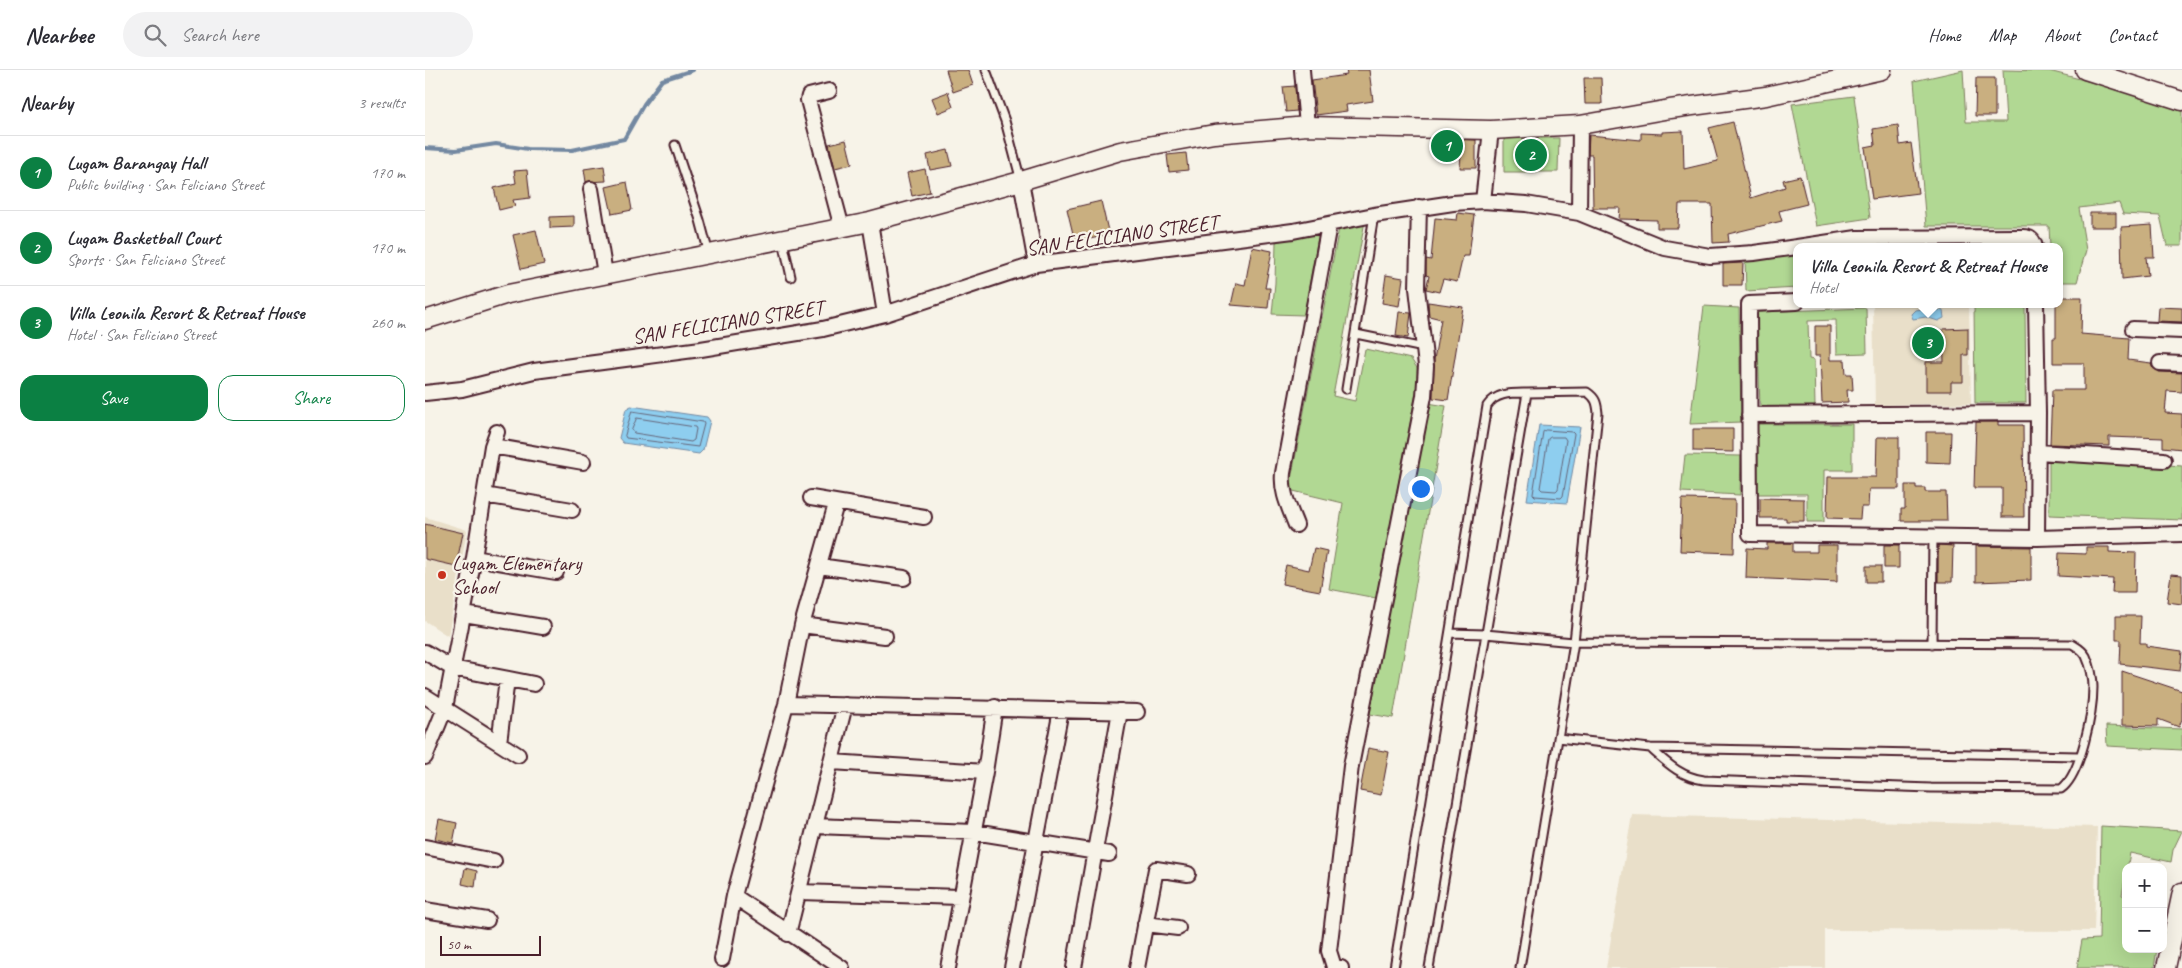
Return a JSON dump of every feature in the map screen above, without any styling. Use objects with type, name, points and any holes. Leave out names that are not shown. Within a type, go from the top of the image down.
[{"type":"street","points":[[1303,70],[1307,126]]},
{"type":"street","points":[[425,320],[508,294],[783,241],[870,222],[1120,152],[1214,134],[1307,126],[1491,130],[1580,125],[1670,109],[1766,96],[1882,70]]},
{"type":"street","points":[[2085,70],[2182,101]]},
{"type":"street","points":[[829,91],[809,96],[808,100],[842,228]]},
{"type":"street","points":[[1579,213],[1580,125]]},
{"type":"street","points":[[1483,201],[1491,130]]},
{"type":"street","points":[[1021,181],[1036,264]]},
{"type":"street","points":[[591,188],[605,274]]},
{"type":"street","name":"SAN FELICIANO STREET","points":[[425,393],[462,389],[534,371],[701,349],[823,329],[885,314],[1036,264],[1284,233],[1419,207],[1483,201],[1526,204],[1579,213],[1665,248],[1710,256],[1793,248]]},
{"type":"street","points":[[1341,968],[1334,967],[1329,951],[1351,766],[1424,396],[1426,366],[1418,311],[1417,288],[1419,207]]},
{"type":"street","points":[[870,222],[885,314]]},
{"type":"street","points":[[1296,525],[1284,497],[1283,473],[1329,224]]},
{"type":"street","name":"SAN FELICIANO STREET","points":[[1824,243],[1857,238],[2029,237],[2034,243]]},
{"type":"street","points":[[1793,302],[1749,304],[1750,534],[2037,538],[2182,534]]},
{"type":"street","points":[[2035,308],[2038,413],[2037,538]]},
{"type":"street","points":[[2133,329],[2182,331]]},
{"type":"street","points":[[2160,363],[2182,364]]},
{"type":"street","points":[[1749,415],[2038,413]]},
{"type":"street","points":[[425,757],[445,708],[474,558],[492,446],[497,432]]},
{"type":"street","points":[[492,446],[583,462]]},
{"type":"street","points":[[2038,452],[2165,460]]},
{"type":"street","points":[[484,495],[572,510]]},
{"type":"street","points":[[811,498],[836,504],[923,517]]},
{"type":"street","points":[[722,959],[734,896],[787,704],[802,625],[836,504]]},
{"type":"street","points":[[474,558],[556,572]]},
{"type":"street","points":[[819,566],[904,578]]},
{"type":"street","points":[[463,614],[543,627]]},
{"type":"street","points":[[802,625],[885,636]]},
{"type":"street","points":[[425,652],[452,668],[534,684]]},
{"type":"street","points":[[499,743],[507,679]]},
{"type":"street","points":[[425,696],[518,755]]},
{"type":"street","points":[[787,704],[995,707],[1137,712]]},
{"type":"street","points":[[788,934],[800,892],[845,705]]},
{"type":"street","points":[[947,968],[974,832],[995,707]]},
{"type":"street","points":[[1012,968],[1061,710]]},
{"type":"street","points":[[1074,968],[1120,711]]},
{"type":"street","points":[[832,762],[985,772]]},
{"type":"street","points":[[815,826],[974,832],[1109,854]]},
{"type":"street","points":[[425,847],[494,861]]},
{"type":"street","points":[[1137,968],[1156,869],[1188,874]]},
{"type":"street","points":[[800,892],[960,897]]},
{"type":"street","points":[[2166,968],[2180,910],[2182,892]]},
{"type":"street","points":[[734,896],[788,934],[842,968]]},
{"type":"street","points":[[425,910],[487,920]]},
{"type":"street","points":[[1145,924],[1178,928]]},
{"type":"lane","points":[[986,70],[1005,121],[1021,181]]},
{"type":"lane","points":[[675,145],[700,220],[709,255]]},
{"type":"lane","points":[[1346,389],[1374,215]]},
{"type":"lane","points":[[783,241],[791,277]]},
{"type":"lane","points":[[1356,334],[1424,348]]},
{"type":"lane","points":[[1394,968],[1487,406],[1491,400],[1504,394],[1587,392],[1594,396],[1598,413],[1574,642],[1520,968]]},
{"type":"lane","points":[[1429,968],[1527,393]]},
{"type":"lane","points":[[1932,644],[1933,536]]},
{"type":"lane","points":[[1450,633],[1485,634],[1574,642],[2071,644],[2080,648],[2086,656],[2093,688],[2087,730],[2075,772],[2068,784],[2061,790],[1931,788],[1694,778],[1675,770],[1650,748]]},
{"type":"lane","points":[[1558,738],[1650,748],[2079,756]]},
{"type":"shaded area","points":[[1873,308],[1969,308],[1971,403],[1875,405]]},
{"type":"shaded area","name":"Lugam Elementary School","points":[[425,517],[467,530],[448,636],[425,621]]},
{"type":"shaded area","points":[[1632,815],[2097,827],[2094,931],[1825,930],[1825,968],[1606,968]]},
{"type":"green space","points":[[1963,70],[1966,122],[2006,122],[2003,70],[2049,71],[2095,83],[2182,111],[2182,246],[2167,246],[2160,216],[2123,214],[2119,203],[2079,208],[2086,250],[2077,282],[2063,282],[2063,243],[2050,243],[2049,226],[1926,226],[1914,81]]},
{"type":"green space","points":[[1854,96],[1870,218],[1816,226],[1792,104]]},
{"type":"green space","points":[[1504,138],[1559,138],[1558,172],[1504,172]]},
{"type":"green space","points":[[1365,221],[1333,396],[1355,401],[1365,349],[1411,359],[1417,368],[1417,388],[1376,598],[1329,589],[1343,503],[1289,490],[1339,228]]},
{"type":"green space","points":[[1319,231],[1304,315],[1272,314],[1276,242]]},
{"type":"green space","points":[[1957,240],[1957,243],[1871,243],[1871,241]]},
{"type":"green space","points":[[1793,251],[1793,288],[1746,291],[1745,258]]},
{"type":"green space","points":[[1704,306],[1739,308],[1741,422],[1690,424]]},
{"type":"green space","points":[[1866,308],[1867,353],[1837,354],[1836,320],[1808,321],[1809,359],[1814,360],[1815,407],[1760,409],[1757,312]]},
{"type":"green space","points":[[1974,308],[2025,308],[2026,403],[1975,403]]},
{"type":"green space","points":[[1428,403],[1446,406],[1393,718],[1370,714]]},
{"type":"green space","points":[[1757,424],[1852,424],[1852,470],[1824,470],[1824,522],[1807,522],[1807,494],[1757,494]]},
{"type":"green space","points":[[1685,455],[1741,456],[1740,495],[1681,492]]},
{"type":"green space","points":[[2049,457],[2182,466],[2182,520],[2049,515]]},
{"type":"green space","points":[[2106,726],[2182,729],[2182,750],[2107,746]]},
{"type":"green space","points":[[2101,826],[2182,831],[2173,850],[2171,862],[2130,853],[2128,863],[2122,863],[2122,953],[2156,953],[2154,968],[2077,968],[2082,940],[2099,939]]},
{"type":"water","points":[[1930,308],[1943,311],[1944,318],[1938,321],[1926,317],[1913,319],[1911,314],[1915,310]]},
{"type":"water","points":[[631,406],[707,417],[710,421],[703,450],[699,454],[623,443],[619,438],[626,409]]},
{"type":"water","points":[[1539,425],[1580,427],[1567,503],[1527,500]]},
{"type":"building","points":[[946,70],[968,70],[973,85],[953,92]]},
{"type":"building","points":[[1346,70],[1369,70],[1373,101],[1346,105],[1347,111],[1316,115],[1312,80],[1347,75]]},
{"type":"building","points":[[1584,78],[1601,78],[1602,104],[1585,104]]},
{"type":"building","points":[[1976,78],[1995,78],[1995,116],[1975,116]]},
{"type":"building","points":[[1295,86],[1297,111],[1286,112],[1283,87]]},
{"type":"building","points":[[948,92],[953,107],[938,113],[932,98]]},
{"type":"building","points":[[1733,122],[1751,198],[1785,187],[1783,180],[1800,176],[1807,204],[1779,211],[1782,221],[1728,234],[1729,242],[1713,243],[1712,204],[1679,204],[1678,228],[1657,228],[1657,220],[1619,219],[1620,208],[1593,208],[1592,155],[1588,155],[1589,135],[1641,140],[1641,133],[1662,134],[1662,132],[1683,131],[1684,169],[1718,161],[1709,128]]},
{"type":"building","points":[[1898,125],[1900,145],[1911,143],[1918,193],[1872,199],[1865,147],[1875,145],[1873,129]]},
{"type":"building","points":[[1437,139],[1476,140],[1476,168],[1460,168],[1461,153],[1436,152]]},
{"type":"building","points":[[846,140],[852,164],[835,168],[829,144]]},
{"type":"building","points":[[948,150],[952,166],[930,170],[927,155]]},
{"type":"building","points":[[1186,153],[1188,170],[1169,172],[1167,155]]},
{"type":"building","points":[[604,166],[606,181],[586,182],[584,169]]},
{"type":"building","points":[[925,169],[930,192],[912,196],[907,173]]},
{"type":"building","points":[[527,170],[530,198],[513,200],[515,206],[499,210],[494,188],[516,183],[514,171]]},
{"type":"building","points":[[627,182],[632,210],[612,214],[606,187]]},
{"type":"building","points":[[1101,201],[1109,235],[1075,242],[1067,209]]},
{"type":"building","points":[[1458,213],[1474,215],[1469,256],[1463,256],[1457,282],[1443,279],[1439,292],[1426,289],[1429,276],[1426,275],[1426,259],[1431,260],[1435,218],[1457,220]]},
{"type":"building","points":[[2090,213],[2116,213],[2116,227],[2090,227]]},
{"type":"building","points":[[574,216],[574,227],[550,228],[550,217]]},
{"type":"building","points":[[2152,225],[2154,257],[2146,257],[2148,276],[2122,279],[2121,227]]},
{"type":"building","points":[[536,230],[544,264],[521,269],[513,235]]},
{"type":"building","points":[[1252,247],[1272,251],[1265,288],[1270,288],[1268,308],[1231,305],[1236,283],[1245,285]]},
{"type":"building","points":[[1743,263],[1742,285],[1723,285],[1723,264]]},
{"type":"building","points":[[1386,275],[1403,278],[1399,306],[1382,303]]},
{"type":"building","points":[[2063,297],[2082,297],[2081,334],[2129,338],[2128,360],[2151,363],[2159,372],[2182,373],[2182,392],[2167,391],[2165,413],[2182,414],[2182,449],[2163,447],[2163,438],[2109,437],[2109,446],[2050,444],[2052,390],[2084,390],[2084,363],[2053,363],[2053,338],[2056,338],[2056,308],[2063,308]]},
{"type":"building","points":[[1428,302],[1463,307],[1448,400],[1433,398],[1434,360],[1441,319],[1429,316]]},
{"type":"building","points":[[2158,307],[2182,308],[2182,322],[2157,321]]},
{"type":"building","points":[[1399,312],[1411,313],[1408,338],[1396,336]]},
{"type":"building","points":[[1815,326],[1830,326],[1830,360],[1845,360],[1846,374],[1852,374],[1853,390],[1847,390],[1848,402],[1822,403],[1820,356],[1815,356]]},
{"type":"building","points":[[1968,328],[1968,355],[1963,355],[1963,382],[1951,382],[1951,391],[1926,391],[1926,362],[1944,362],[1943,329]]},
{"type":"building","points":[[1976,422],[1998,422],[1998,425],[2023,425],[2024,517],[2002,517],[2002,488],[1974,488]]},
{"type":"building","points":[[1693,429],[1733,429],[1733,452],[1693,451]]},
{"type":"building","points":[[1926,432],[1951,432],[1950,463],[1926,462]]},
{"type":"building","points":[[1877,437],[1899,437],[1899,489],[1869,489],[1868,507],[1861,507],[1860,519],[1827,518],[1828,477],[1876,477]]},
{"type":"building","points":[[1905,485],[1916,485],[1916,488],[1925,488],[1925,492],[1946,492],[1947,521],[1901,521],[1901,509],[1905,509]]},
{"type":"building","points":[[1760,498],[1804,499],[1804,521],[1786,521],[1786,518],[1760,518]]},
{"type":"building","points":[[1682,499],[1735,500],[1734,553],[1680,551]]},
{"type":"building","points":[[425,524],[463,533],[456,566],[425,559]]},
{"type":"building","points":[[1767,543],[1793,543],[1793,552],[1817,552],[1817,545],[1837,545],[1837,582],[1746,578],[1747,548],[1767,549]]},
{"type":"building","points":[[1884,545],[1899,545],[1899,568],[1884,568]]},
{"type":"building","points":[[1938,545],[1953,546],[1952,582],[1938,582]]},
{"type":"building","points":[[1976,546],[2031,547],[2031,580],[1976,582]]},
{"type":"building","points":[[2086,547],[2109,547],[2109,552],[2136,553],[2135,593],[2112,593],[2113,579],[2058,576],[2059,553],[2086,554]]},
{"type":"building","points":[[1314,548],[1327,551],[1320,591],[1282,584],[1286,565],[1309,570]]},
{"type":"building","points":[[1866,566],[1881,566],[1881,582],[1866,582]]},
{"type":"building","points":[[2171,574],[2182,575],[2182,604],[2167,602]]},
{"type":"building","points":[[2116,616],[2141,616],[2140,643],[2146,643],[2146,646],[2182,651],[2180,671],[2120,664],[2121,640],[2116,640]]},
{"type":"building","points":[[2122,671],[2182,691],[2182,719],[2179,727],[2158,719],[2158,726],[2122,725]]},
{"type":"building","points":[[1368,748],[1389,752],[1381,795],[1360,791]]},
{"type":"building","points":[[439,819],[457,823],[453,843],[435,839]]},
{"type":"building","points":[[465,868],[477,871],[475,887],[462,884]]},
{"type":"waterway","points":[[425,148],[456,150],[496,144],[528,149],[572,150],[624,139],[644,104],[662,80],[693,70]]},
{"type":"place","name":"Lugam Barangay Hall","points":[[1447,146]]},
{"type":"place","name":"Lugam Basketball Court","points":[[1531,155]]},
{"type":"place","name":"Villa Leonila Resort & Retreat House","points":[[1928,343]]},
{"type":"place","name":"Lugam Elementary School","points":[[442,575]]}]
